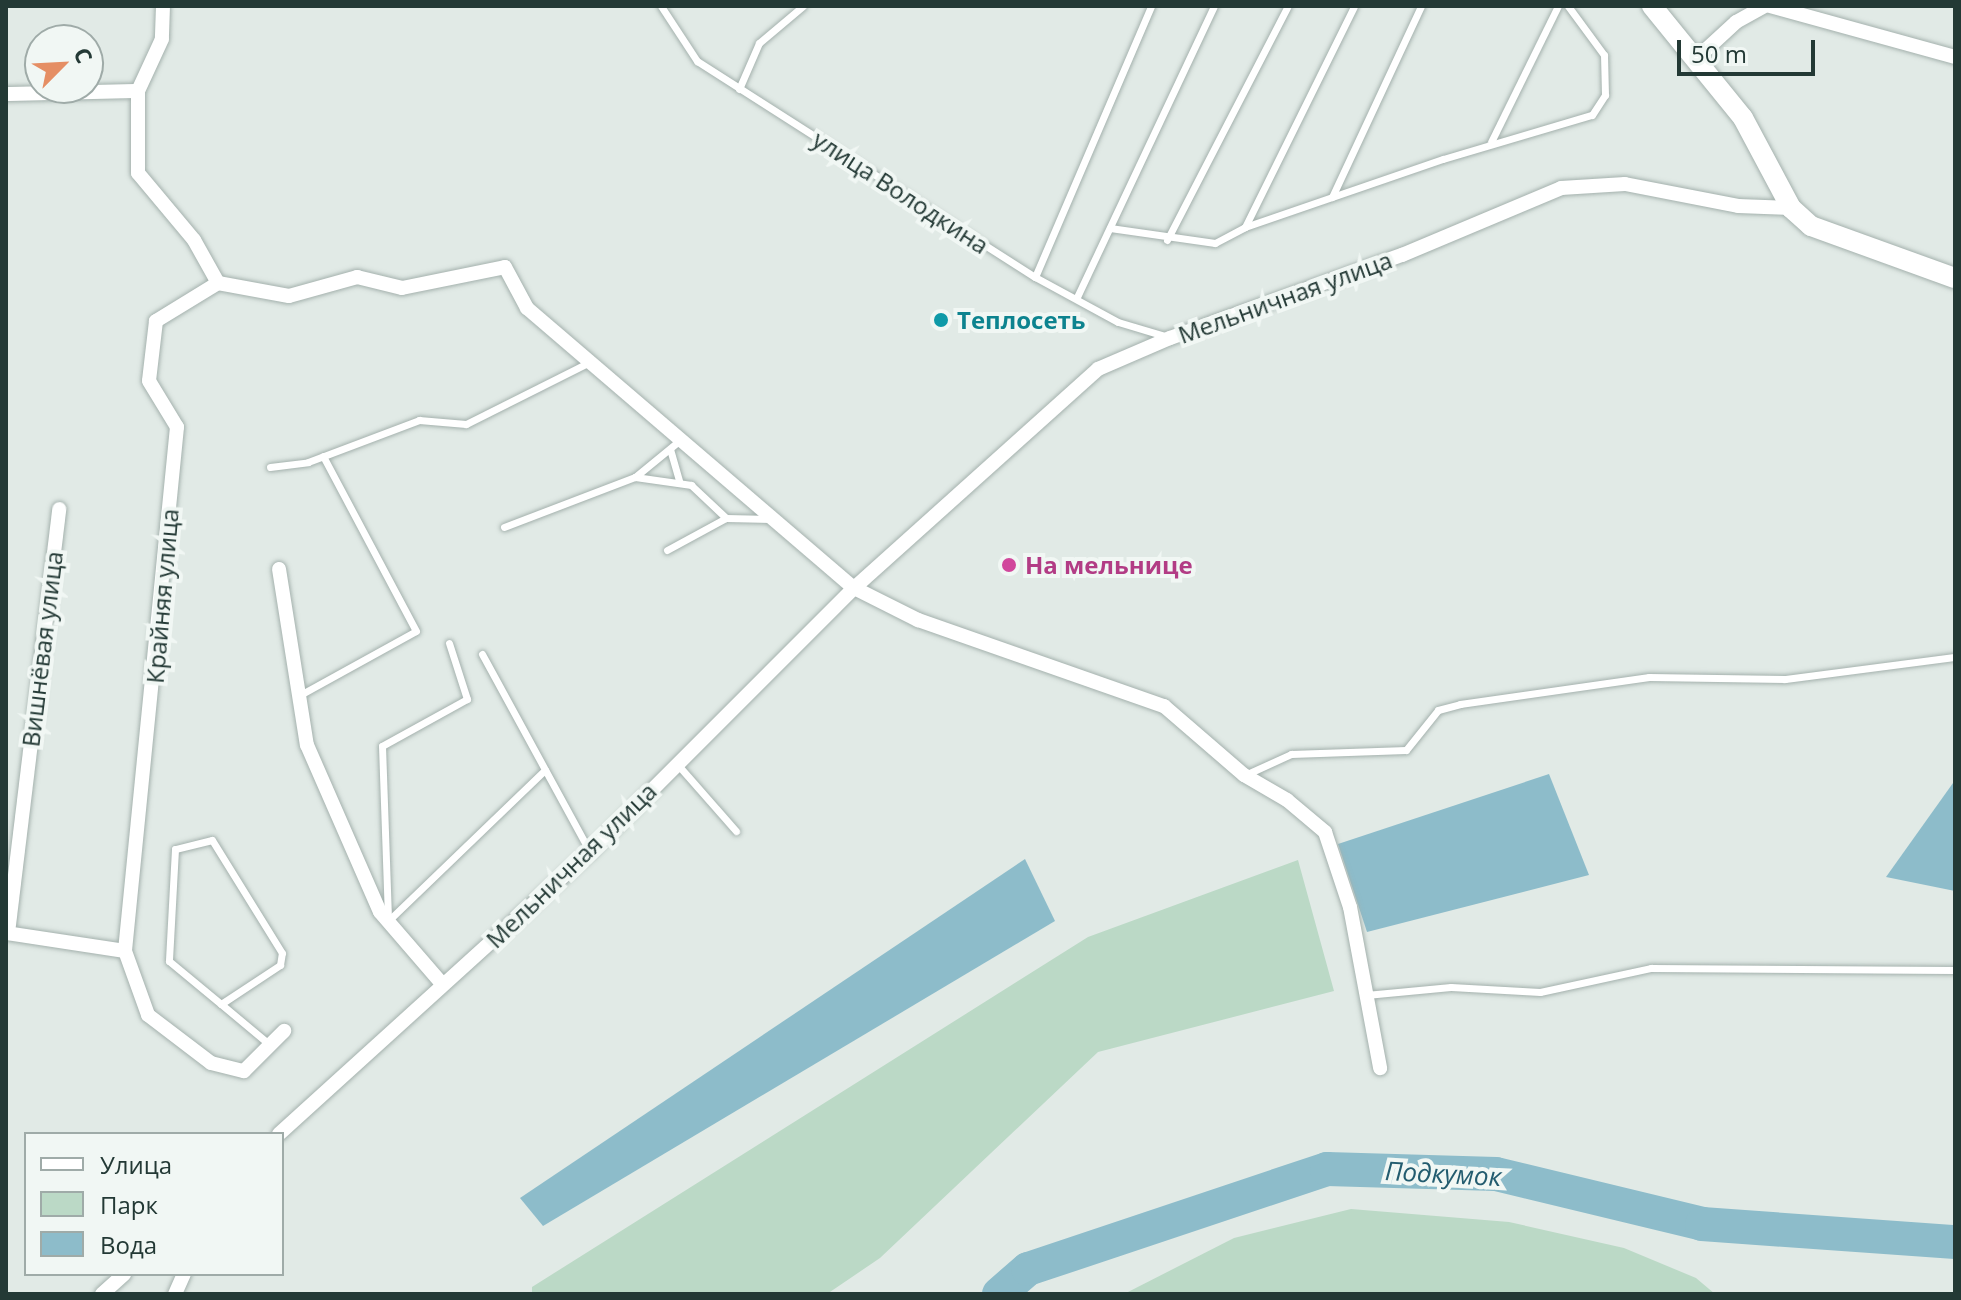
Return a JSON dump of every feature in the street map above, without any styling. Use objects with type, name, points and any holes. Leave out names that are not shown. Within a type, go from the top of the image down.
[{"type":"street","points":[[163,6],[162,39],[138,91],[138,173],[194,240],[218,283],[289,296],[357,277],[402,288],[505,267],[527,308],[590,362],[675,444],[854,588],[918,620],[1164,706],[1244,775],[1287,800],[1325,832],[1350,907],[1380,1068]]},
{"type":"street","points":[[1652,6],[1743,118],[1791,208],[1811,226],[1955,278]]},
{"type":"street","points":[[1697,58],[1736,22],[1767,6],[1955,57]]},
{"type":"street","points":[[6,94],[138,91]]},
{"type":"street","name":"Мельничная улица","points":[[281,1132],[590,852],[854,588],[1098,369],[1170,338],[1402,255],[1561,188],[1625,184],[1738,206],[1791,208]]},
{"type":"street","name":"Крайняя улица","points":[[125,951],[177,427],[149,381],[156,321],[218,283]]},
{"type":"street","name":"Вишнёвая улица","points":[[7,933],[59,509]]},
{"type":"street","points":[[279,569],[307,745],[388,921],[443,985]]},
{"type":"street","points":[[7,933],[125,951],[148,1015],[211,1063],[244,1071],[284,1031]]},
{"type":"street","points":[[102,1294],[122,1276]]},
{"type":"lane","name":"улица Володкина","points":[[661,6],[697,61],[739,89],[1035,277],[1077,297],[1118,322],[1170,338]]},
{"type":"lane","points":[[739,89],[759,43],[803,6]]},
{"type":"lane","points":[[1035,277],[1151,6]]},
{"type":"lane","points":[[1077,297],[1214,6]]},
{"type":"lane","points":[[1167,240],[1288,6]]},
{"type":"lane","points":[[1245,227],[1354,6]]},
{"type":"lane","points":[[1332,197],[1421,6]]},
{"type":"lane","points":[[1491,142],[1558,6]]},
{"type":"lane","points":[[1110,228],[1167,240],[1215,243],[1245,227],[1332,197],[1592,115],[1605,95],[1604,55],[1568,6]]},
{"type":"lane","points":[[270,467],[323,456],[419,420],[466,424],[590,362]]},
{"type":"lane","points":[[504,527],[635,477],[675,444]]},
{"type":"lane","points":[[675,444],[680,483]]},
{"type":"lane","points":[[299,695],[416,631],[323,456]]},
{"type":"lane","points":[[635,477],[691,485],[726,518]]},
{"type":"lane","points":[[667,550],[726,518],[771,519]]},
{"type":"lane","points":[[388,921],[382,746],[467,699],[449,643]]},
{"type":"lane","points":[[482,654],[590,852]]},
{"type":"lane","points":[[1244,775],[1291,754],[1406,750],[1438,710],[1460,704],[1649,677],[1785,679],[1955,657]]},
{"type":"lane","points":[[676,763],[736,831]]},
{"type":"lane","points":[[388,921],[545,770]]},
{"type":"lane","points":[[221,1004],[280,965],[282,953],[212,840],[175,849],[169,961],[270,1045]]},
{"type":"lane","points":[[1366,995],[1451,987],[1540,992],[1651,968],[1955,970]]},
{"type":"green space","points":[[1298,860],[1334,991],[1098,1052],[880,1258],[827,1294],[532,1294],[532,1287],[1088,937]]},
{"type":"green space","points":[[1351,1209],[1509,1222],[1624,1248],[1696,1278],[1715,1294],[1124,1294],[1234,1238]]},
{"type":"water","points":[[1549,774],[1589,875],[1367,932],[1338,844]]},
{"type":"water","points":[[1953,783],[1955,891],[1886,877]]},
{"type":"water","points":[[1025,859],[1055,921],[543,1226],[520,1198]]},
{"type":"waterway","name":"Подкумок","points":[[999,1294],[1028,1269],[1327,1169],[1496,1174],[1702,1224],[1955,1242]]},
{"type":"place","name":"Теплосеть","points":[[941,320]]},
{"type":"place","name":"На мельнице","points":[[1009,565]]}]
